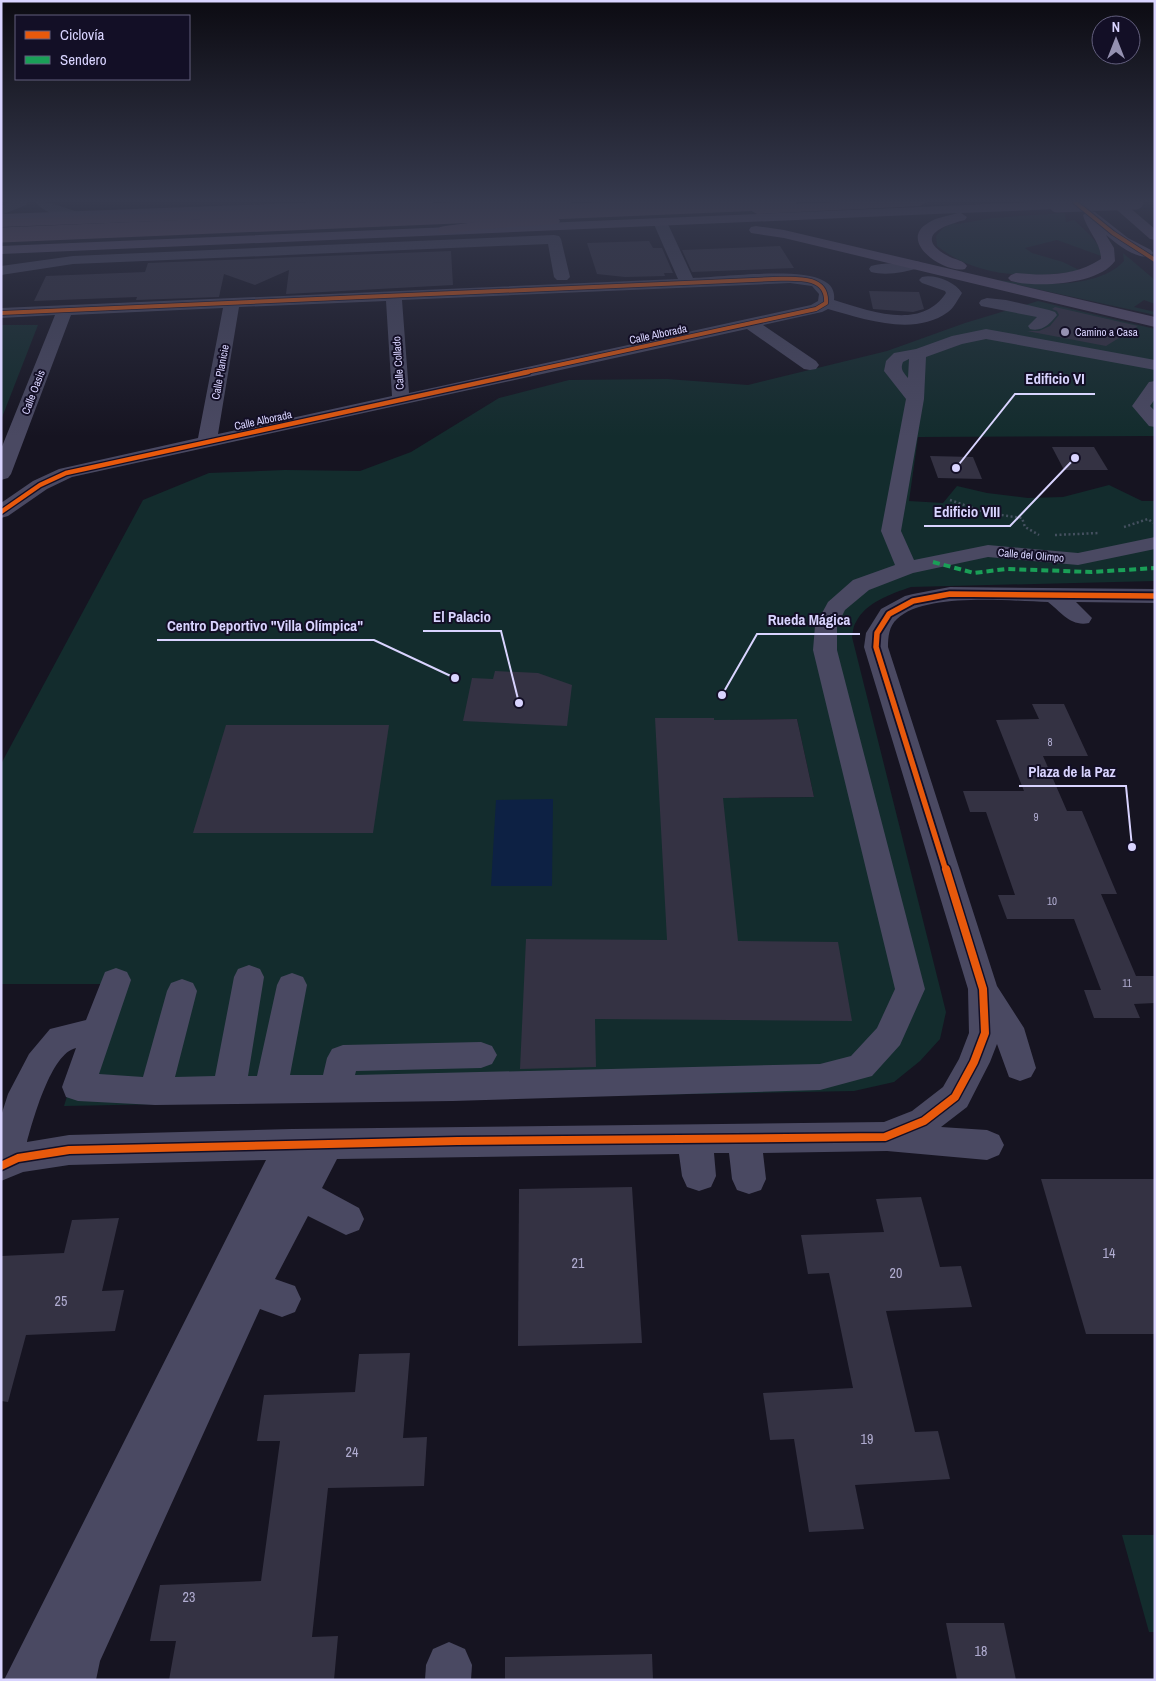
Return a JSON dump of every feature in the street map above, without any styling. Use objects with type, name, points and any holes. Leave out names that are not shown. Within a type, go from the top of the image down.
[{"type":"main road","points":[[981,280],[1155,322]]},
{"type":"street","points":[[1,313],[732,280]]},
{"type":"street","points":[[808,280],[818,283],[826,288],[829,295],[826,303],[886,319],[911,320],[929,317],[950,302],[954,293],[951,288],[928,280]]},
{"type":"street","name":"Calle Collado","points":[[394,296],[401,401]]},
{"type":"street","points":[[987,304],[1006,305],[1037,319],[1055,298]]},
{"type":"street","name":"Calle Planicie","points":[[208,442],[232,303]]},
{"type":"street","name":"Calle Alborada","points":[[1,512],[40,484],[66,473],[750,324],[816,309],[826,303]]},
{"type":"street","name":"Calle Oasis","points":[[1,474],[64,310]]},
{"type":"street","points":[[750,324],[810,366]]},
{"type":"street","points":[[915,399],[893,371],[892,365],[895,359],[902,354],[918,354],[958,340],[986,334],[1155,365]]},
{"type":"street","points":[[907,568],[890,531],[915,399],[918,354]]},
{"type":"street","points":[[1152,416],[1141,406],[1155,386]]},
{"type":"street","name":"Calle del Olimpo","points":[[97,1031],[78,1087],[155,1091],[453,1087],[820,1077],[861,1067],[889,1036],[910,989],[825,650],[826,626],[836,607],[861,585],[907,568],[988,551],[1078,558],[1155,543]]},
{"type":"street","points":[[1020,1068],[1008,1028],[984,989],[876,647],[877,633],[890,614],[913,601],[950,594],[1054,595],[1148,603]]},
{"type":"street","points":[[1054,595],[1081,618]]},
{"type":"street","points":[[229,1090],[249,977]]},
{"type":"street","points":[[2,1165],[25,1094],[40,1062],[61,1038],[97,1031],[116,980]]},
{"type":"street","points":[[271,1089],[292,985]]},
{"type":"street","points":[[885,1137],[924,1121],[955,1096],[974,1062],[985,1033],[984,989]]},
{"type":"street","points":[[155,1091],[182,991]]},
{"type":"street","points":[[336,1088],[343,1058],[481,1055]]},
{"type":"street","points":[[2,1165],[18,1158],[69,1150],[310,1144],[885,1137],[987,1145]]},
{"type":"street","points":[[695,1139],[699,1176]]},
{"type":"street","points":[[744,1139],[749,1179]]},
{"type":"street","points":[[73,1680],[78,1658],[267,1294],[299,1194],[310,1144]]},
{"type":"street","points":[[28,1680],[310,1144]]},
{"type":"street","points":[[299,1194],[346,1219]]},
{"type":"path","points":[[950,500],[987,513],[1022,518],[1025,527],[1038,534],[1078,535],[1102,532]]},
{"type":"path","points":[[1118,529],[1148,520],[1155,524]]},
{"type":"green space","points":[[998,280],[1046,284],[1081,281],[1155,280],[1155,304],[1144,300],[1134,307],[1155,312],[1155,315]]},
{"type":"green space","points":[[1038,301],[1155,329],[1155,436],[918,437],[909,501],[943,503],[957,486],[987,493],[1028,498],[1063,497],[1109,485],[1142,501],[1155,501],[1155,581],[911,587],[887,596],[873,604],[860,615],[855,624],[852,637],[946,1012],[940,1039],[920,1061],[894,1082],[854,1091],[64,1106],[102,984],[1,984],[1,764],[143,500],[209,473],[285,470],[360,471],[411,452],[499,398],[569,380],[667,379],[748,385],[887,351],[965,323]],"holes":[[[797,719],[814,797],[739,798],[727,720]]]},
{"type":"green space","points":[[1,325],[38,325],[1,420]]},
{"type":"green space","points":[[1122,1535],[1155,1535],[1155,1632],[1149,1632]]},
{"type":"water","points":[[553,799],[552,886],[491,886],[496,800]]},
{"type":"building","points":[[44,280],[223,280],[219,297],[136,300],[137,297],[34,301]]},
{"type":"building","points":[[242,280],[265,280],[255,285]]},
{"type":"building","points":[[288,280],[453,280],[453,285],[286,294]]},
{"type":"building","points":[[869,291],[919,292],[924,309],[913,312],[873,309]]},
{"type":"building","points":[[1055,307],[1138,326],[1106,346],[1027,331],[1039,331],[1050,326],[1059,315],[1057,311],[1052,309]]},
{"type":"building","points":[[1052,447],[1094,447],[1108,470],[1064,470]]},
{"type":"building","points":[[930,456],[973,457],[982,479],[938,478]]},
{"type":"building","points":[[495,671],[538,673],[572,685],[567,726],[463,721],[472,678],[493,679]]},
{"type":"building","points":[[1032,704],[1064,704],[1088,756],[1043,756],[1067,811],[1082,811],[1117,894],[1101,894],[1136,976],[1155,976],[1155,1003],[1134,1004],[1140,1018],[1094,1018],[1084,990],[1101,990],[1074,919],[1007,919],[998,895],[1015,895],[986,812],[970,812],[963,791],[1024,791],[996,720],[1039,719]]},
{"type":"building","points":[[655,718],[714,718],[714,720],[797,719],[814,797],[723,798],[738,941],[838,942],[852,1021],[595,1019],[596,1067],[520,1069],[526,939],[667,940]]},
{"type":"building","points":[[226,725],[389,725],[373,833],[193,833]]},
{"type":"building","points":[[1041,1179],[1155,1179],[1155,1334],[1086,1334]]},
{"type":"building","points":[[632,1187],[642,1343],[518,1346],[519,1189]]},
{"type":"building","points":[[921,1197],[940,1267],[961,1266],[972,1307],[886,1311],[915,1432],[938,1431],[950,1479],[855,1485],[864,1529],[809,1532],[794,1439],[770,1440],[763,1393],[853,1388],[829,1273],[808,1274],[801,1235],[884,1232],[876,1199]]},
{"type":"building","points":[[119,1218],[102,1291],[124,1290],[115,1331],[26,1335],[8,1402],[1,1401],[1,1256],[64,1253],[72,1220]]},
{"type":"building","points":[[410,1353],[403,1438],[427,1437],[424,1486],[328,1488],[312,1637],[338,1636],[334,1680],[169,1680],[176,1641],[150,1641],[160,1585],[261,1581],[280,1441],[257,1441],[264,1395],[355,1392],[359,1354]]},
{"type":"building","points":[[946,1623],[1004,1623],[1016,1680],[957,1680]]},
{"type":"building","points":[[652,1654],[653,1680],[505,1680],[505,1657]]},
{"type":"marked path","points":[[933,562],[974,573],[1006,569],[1092,572],[1155,568]]},
{"type":"cycle path","points":[[1,313],[740,280]]},
{"type":"cycle path","points":[[1,512],[40,485],[66,473],[816,309],[826,303],[827,294],[824,287],[810,280]]},
{"type":"cycle path","points":[[1,1166],[18,1158],[69,1150],[457,1141],[885,1137],[924,1121],[955,1097],[974,1062],[985,1033],[983,989],[876,647],[877,633],[889,614],[913,601],[950,594],[1155,596]]},
{"type":"place","name":"Camino a Casa","points":[[1065,332]]},
{"type":"place","name":"Edificio VIII","points":[[1075,458]]},
{"type":"place","name":"Edificio VI","points":[[956,468]]},
{"type":"place","name":"Centro Deportivo \"Villa Olímpica\"","points":[[455,678]]},
{"type":"place","name":"Rueda Mágica","points":[[722,695]]},
{"type":"place","name":"El Palacio","points":[[519,703]]},
{"type":"place","name":"Plaza de la Paz","points":[[1132,847]]}]
